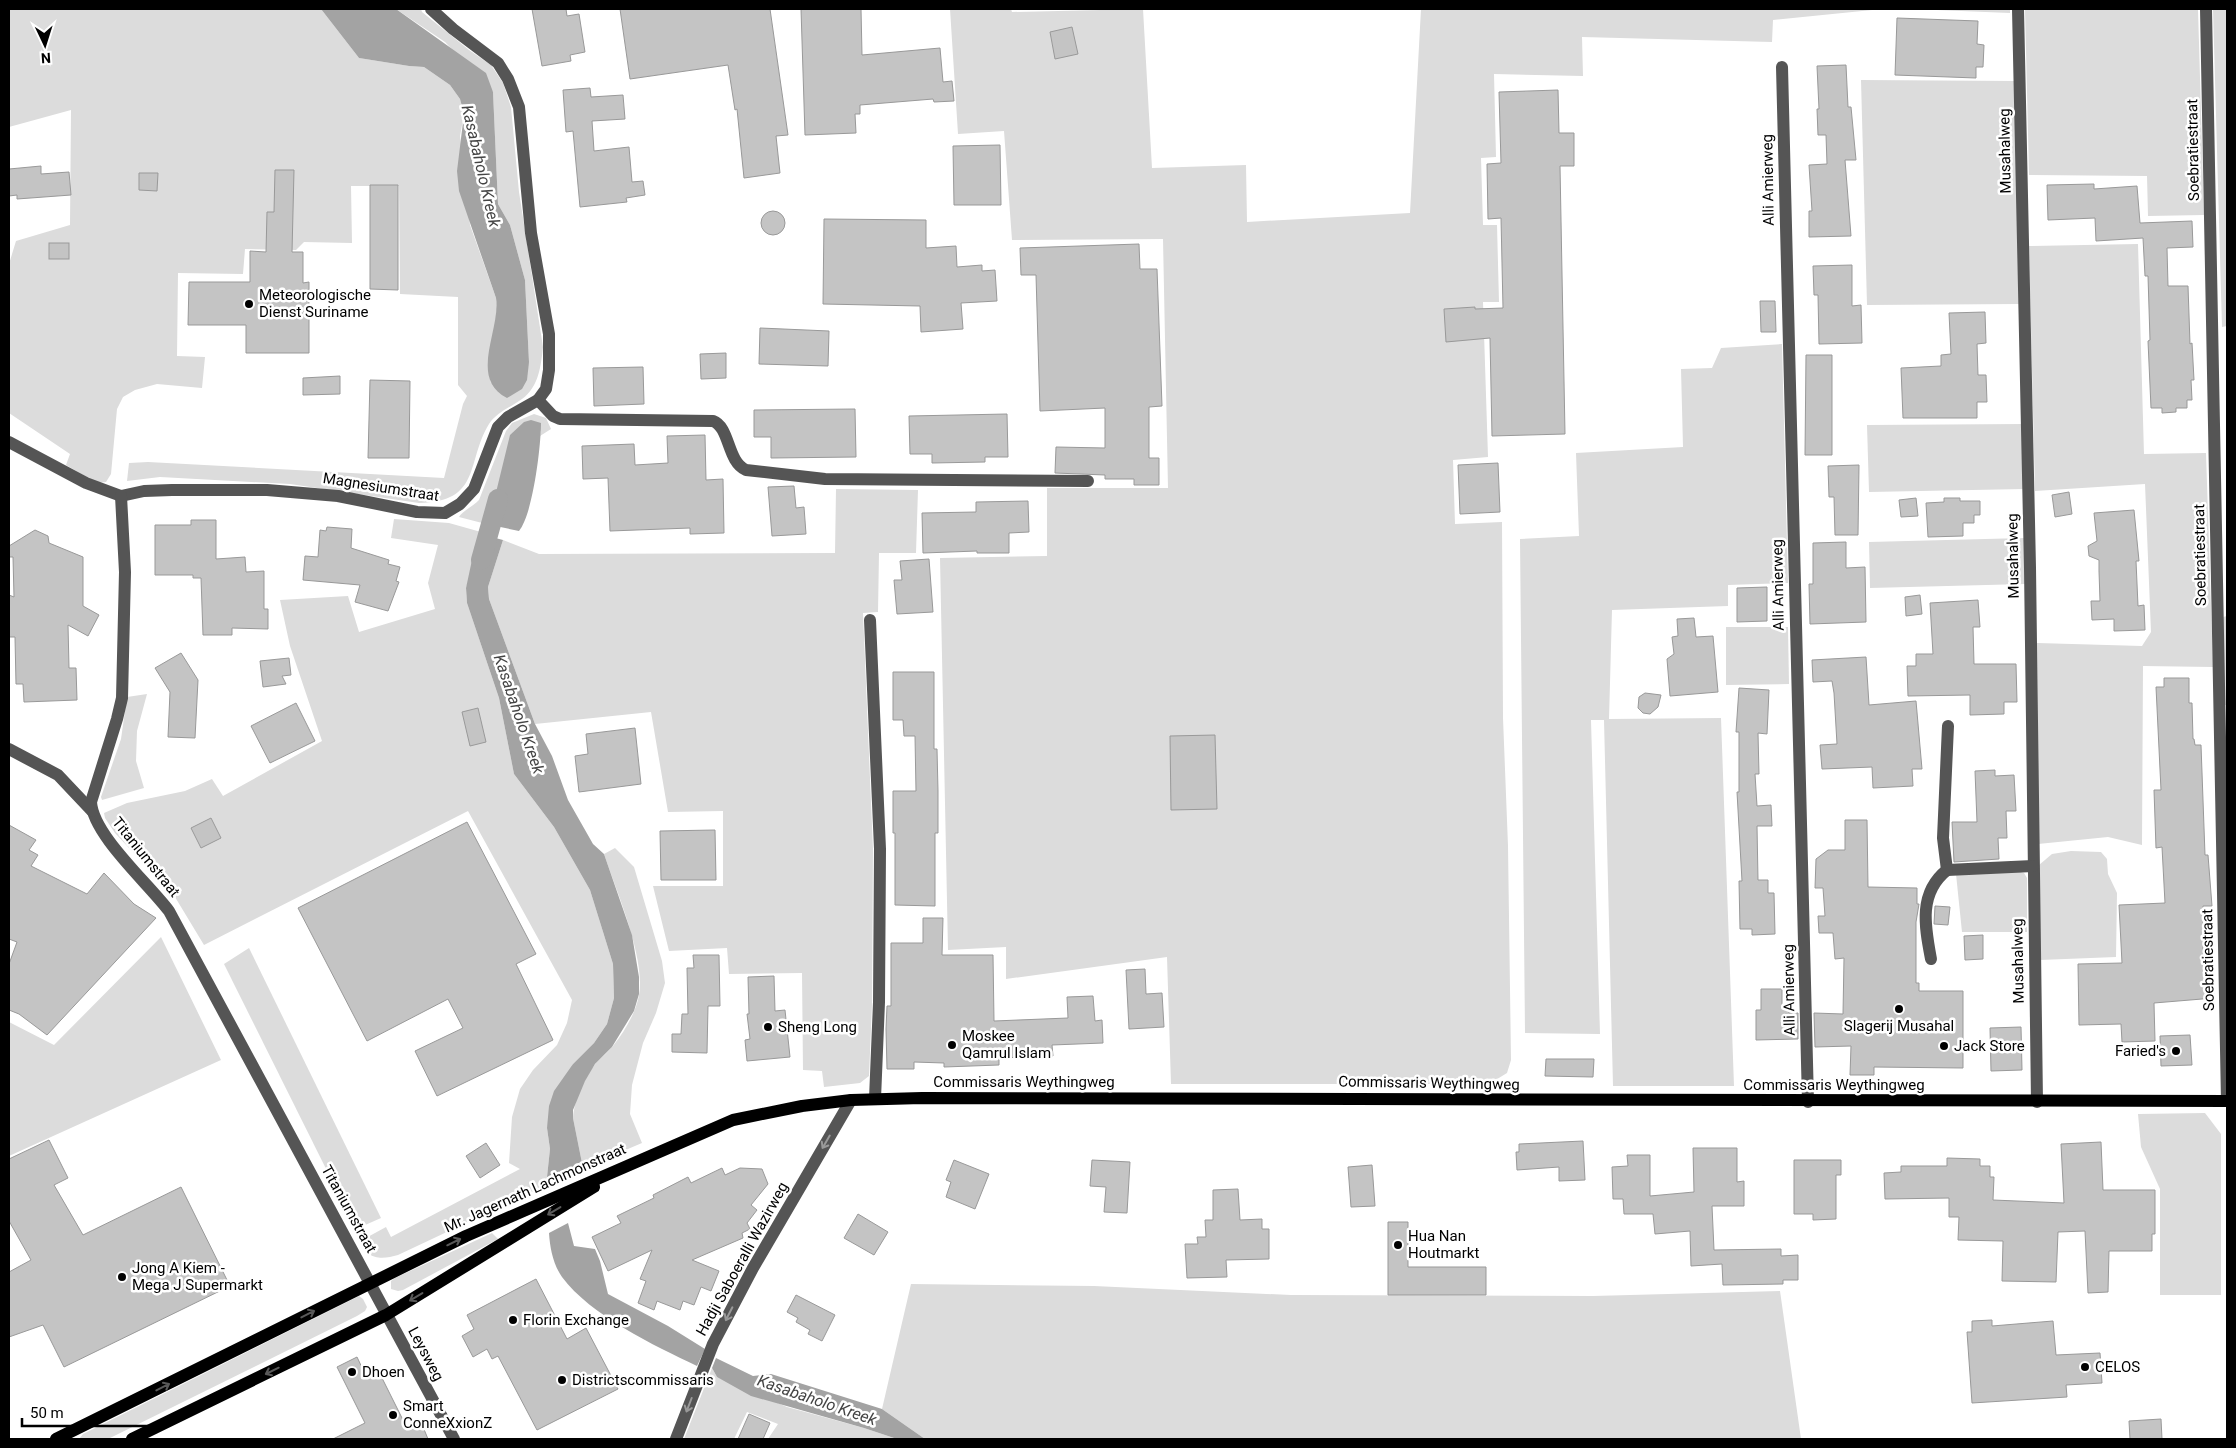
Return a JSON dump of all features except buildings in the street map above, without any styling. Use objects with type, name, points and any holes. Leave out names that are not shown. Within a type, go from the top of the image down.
[{"type":"main road","name":"Commissaris Weythingweg","points":[[641,1159],[733,1120],[802,1106],[875,1099],[1254,1098],[1808,1102],[2227,1101]]},
{"type":"main road","name":"Mr. Jagernath Lachmonstraat","points":[[56,1439],[466,1236],[641,1159]]},
{"type":"main road","name":"Mr. Jagernath Lachmonstraat","points":[[132,1439],[386,1314],[641,1159]]},
{"type":"street","points":[[431,9],[453,29],[498,63],[508,79],[519,107],[531,233],[549,334],[549,370],[546,389],[538,400],[553,416],[560,419],[713,421],[720,426],[736,463],[746,470],[825,479],[1088,481]]},
{"type":"street","name":"Musahalweg","points":[[2018,9],[2030,558],[2037,1102]]},
{"type":"street","name":"Soebratiestraat","points":[[2206,9],[2227,1101]]},
{"type":"street","name":"Alli Amierweg","points":[[1782,67],[1808,1102]]},
{"type":"street","name":"Magnesiumstraat","points":[[121,496],[144,491],[267,490],[338,496],[417,512],[445,513],[460,504],[474,489],[498,426],[508,417],[538,400]]},
{"type":"street","points":[[9,442],[86,483],[121,496]]},
{"type":"street","name":"Titaniumstraat","points":[[121,496],[125,572],[122,698],[91,802],[92,811],[112,845],[154,890],[169,911],[371,1283]]},
{"type":"street","points":[[870,620],[880,849],[879,1002],[875,1099]]},
{"type":"street","points":[[1947,870],[1943,838],[1948,726]]},
{"type":"street","points":[[9,749],[58,775],[92,811]]},
{"type":"street","points":[[1931,959],[1925,926],[1925,905],[1938,877],[1947,870],[2033,866]]},
{"type":"street","name":"Hadji Saboeralli Wazirweg","points":[[676,1439],[713,1344],[752,1268],[851,1100]]},
{"type":"street","name":"Leysweg","points":[[371,1283],[454,1439]]},
{"type":"shaded area","points":[[9,9],[321,9],[359,58],[424,67],[450,85],[460,99],[464,114],[460,136],[470,225],[496,298],[496,319],[489,361],[491,383],[529,362],[525,280],[510,225],[498,204],[493,92],[445,42],[396,9],[421,9],[422,12],[469,50],[491,65],[503,83],[511,107],[519,192],[543,347],[536,382],[528,394],[500,413],[489,424],[482,438],[469,477],[463,487],[453,495],[439,501],[419,503],[290,484],[160,477],[127,481],[129,463],[148,462],[444,478],[463,404],[467,396],[458,385],[458,297],[400,294],[399,186],[351,186],[352,243],[304,242],[296,250],[245,249],[243,274],[178,273],[177,356],[205,357],[202,388],[157,384],[135,390],[123,397],[117,409],[111,474],[106,482],[97,483],[66,465],[70,454],[9,413],[9,264],[16,241],[70,225],[71,110],[9,127]]},
{"type":"shaded area","points":[[950,9],[1011,9],[1012,12],[1143,9],[1152,168],[1246,165],[1247,222],[1410,213],[1421,9],[1882,9],[1773,20],[1772,42],[1582,37],[1583,76],[1494,74],[1496,157],[1481,158],[1483,225],[1497,225],[1499,302],[1483,302],[1488,457],[1453,460],[1455,524],[1502,522],[1503,718],[1508,846],[1511,1060],[1507,1073],[1489,1084],[1171,1084],[1167,957],[1006,979],[1006,947],[948,950],[940,558],[1047,556],[1047,488],[1168,488],[1163,239],[1012,240],[1004,131],[958,134]]},
{"type":"shaded area","points":[[1912,9],[2010,9],[2010,13]]},
{"type":"shaded area","points":[[2025,9],[2198,9],[2204,215],[2148,216],[2147,176],[2029,175]]},
{"type":"shaded area","points":[[2213,9],[2227,9],[2227,326],[2222,327]]},
{"type":"shaded area","points":[[1861,80],[2015,81],[2019,304],[1867,305]]},
{"type":"shaded area","points":[[2138,244],[2144,454],[2206,453],[2213,667],[2143,666],[2142,845],[2108,837],[2038,844],[2037,643],[2142,646],[2151,632],[2145,484],[2035,491],[2029,246]]},
{"type":"shaded area","points":[[1782,344],[1788,583],[1728,585],[1728,606],[1612,610],[1609,719],[1721,718],[1734,1086],[1613,1086],[1604,720],[1591,720],[1600,1034],[1525,1033],[1520,539],[1579,536],[1576,453],[1683,447],[1681,369],[1712,368],[1721,348]]},
{"type":"shaded area","points":[[534,414],[546,418],[551,429],[540,436],[541,430],[486,524],[459,517],[479,500],[506,431],[512,423]]},
{"type":"shaded area","points":[[2023,424],[2024,489],[1869,492],[1867,425]]},
{"type":"shaded area","points":[[836,489],[918,490],[916,553],[879,553],[878,612],[863,613],[873,849],[872,1005],[869,1076],[860,1083],[824,1087],[822,1071],[803,1070],[802,973],[729,974],[727,948],[669,951],[653,886],[723,886],[723,811],[668,812],[651,712],[535,724],[489,599],[488,587],[503,540],[539,554],[835,553]]},
{"type":"shaded area","points":[[394,519],[449,523],[481,532],[484,535],[466,588],[467,603],[499,698],[514,774],[554,827],[590,890],[613,964],[614,998],[607,1024],[594,1043],[573,1064],[547,1128],[550,1149],[547,1177],[564,1177],[398,1255],[380,1258],[370,1255],[365,1246],[364,1239],[386,1227],[391,1237],[520,1169],[509,1163],[512,1117],[520,1089],[533,1070],[557,1045],[567,1023],[572,1000],[468,811],[204,945],[175,897],[115,833],[105,818],[104,813],[127,803],[185,791],[212,779],[223,796],[322,741],[290,646],[280,600],[348,596],[359,632],[435,609],[428,583],[438,545],[391,538]]},
{"type":"shaded area","points":[[2024,538],[2025,584],[1870,588],[1869,542]]},
{"type":"shaded area","points":[[2227,616],[2227,705],[2224,705],[2223,617]]},
{"type":"shaded area","points":[[1726,627],[1788,627],[1789,684],[1726,685]]},
{"type":"shaded area","points":[[147,694],[137,731],[136,761],[144,788],[102,800],[101,797],[121,739],[127,697]]},
{"type":"shaded area","points":[[615,848],[634,867],[662,961],[665,983],[656,1013],[643,1043],[632,1085],[630,1114],[642,1143],[583,1168],[573,1118],[578,1096],[584,1081],[597,1062],[613,1046],[625,1028],[635,1009],[639,995],[640,980],[634,944],[629,924],[604,854]]},
{"type":"shaded area","points":[[2071,851],[2101,852],[2107,859],[2108,874],[2117,893],[2116,957],[2040,960],[2039,865],[2052,854]]},
{"type":"shaded area","points":[[2017,871],[2024,873],[2027,878],[2027,932],[1962,932],[1956,874]]},
{"type":"shaded area","points":[[161,937],[221,1060],[9,1156],[9,1022],[54,1045]]},
{"type":"shaded area","points":[[249,948],[381,1218],[356,1229],[224,964]]},
{"type":"shaded area","points":[[2205,1113],[2221,1134],[2221,1295],[2160,1295],[2160,1189],[2141,1147],[2138,1114]]},
{"type":"shaded area","points":[[492,1233],[498,1239],[403,1290],[391,1289],[391,1281],[395,1278]]},
{"type":"shaded area","points":[[911,1284],[1094,1286],[1291,1295],[1593,1296],[1780,1291],[1801,1439],[925,1439],[882,1409]]},
{"type":"shaded area","points":[[359,1296],[367,1307],[365,1311],[357,1316],[108,1439],[79,1439],[83,1434]]},
{"type":"shaded area","points":[[712,1368],[717,1377],[787,1407],[897,1439],[768,1439],[778,1424],[747,1412],[734,1439],[684,1439]]},
{"type":"water","points":[[321,9],[396,9],[486,73],[493,92],[498,204],[510,225],[525,280],[529,362],[527,380],[522,389],[507,398],[496,389],[490,378],[488,366],[489,352],[496,311],[496,298],[459,191],[457,171],[464,114],[460,99],[450,85],[424,67],[359,58]]},
{"type":"water","points":[[531,420],[541,423],[541,434],[532,495],[524,522],[519,531],[486,524],[491,513],[510,435],[524,422]]},
{"type":"water","points":[[484,535],[503,540],[488,587],[489,599],[535,724],[552,756],[568,800],[593,844],[604,854],[632,935],[639,977],[639,994],[634,1011],[612,1047],[595,1064],[585,1081],[573,1110],[583,1168],[564,1177],[547,1177],[550,1149],[547,1128],[549,1106],[554,1091],[573,1064],[594,1043],[607,1024],[614,998],[613,964],[590,890],[554,827],[514,774],[499,698],[467,603],[466,588],[475,546]]},
{"type":"water","points":[[568,1223],[574,1246],[595,1249],[608,1294],[668,1326],[705,1349],[697,1366],[624,1328],[606,1317],[574,1291],[556,1267],[549,1239],[549,1233]]},
{"type":"water","points":[[716,1358],[753,1376],[771,1374],[882,1409],[925,1439],[897,1439],[751,1396],[717,1377],[712,1368]]},
{"type":"waterway","name":"Kasabaholo Kreek","points":[[481,560],[498,499]]},
{"type":"place","name":"Meteorologische Dienst Suriname","points":[[249,304]]},
{"type":"place","name":"Slagerij Musahal","points":[[1899,1009]]},
{"type":"place","name":"Sheng Long","points":[[768,1027]]},
{"type":"place","name":"Moskee Qamrul Islam","points":[[952,1045]]},
{"type":"place","name":"Jack Store","points":[[1944,1046]]},
{"type":"place","name":"Faried's","points":[[2176,1051]]},
{"type":"place","name":"Hua Nan Houtmarkt","points":[[1398,1245]]},
{"type":"place","name":"Jong A Kiem - Mega J Supermarkt","points":[[122,1277]]},
{"type":"place","name":"Florin Exchange","points":[[513,1320]]},
{"type":"place","name":"CELOS","points":[[2085,1367]]},
{"type":"place","name":"Dhoen","points":[[352,1372]]},
{"type":"place","name":"Districtscommissaris","points":[[562,1380]]},
{"type":"place","name":"Smart ConneXxionZ","points":[[393,1415]]}]
